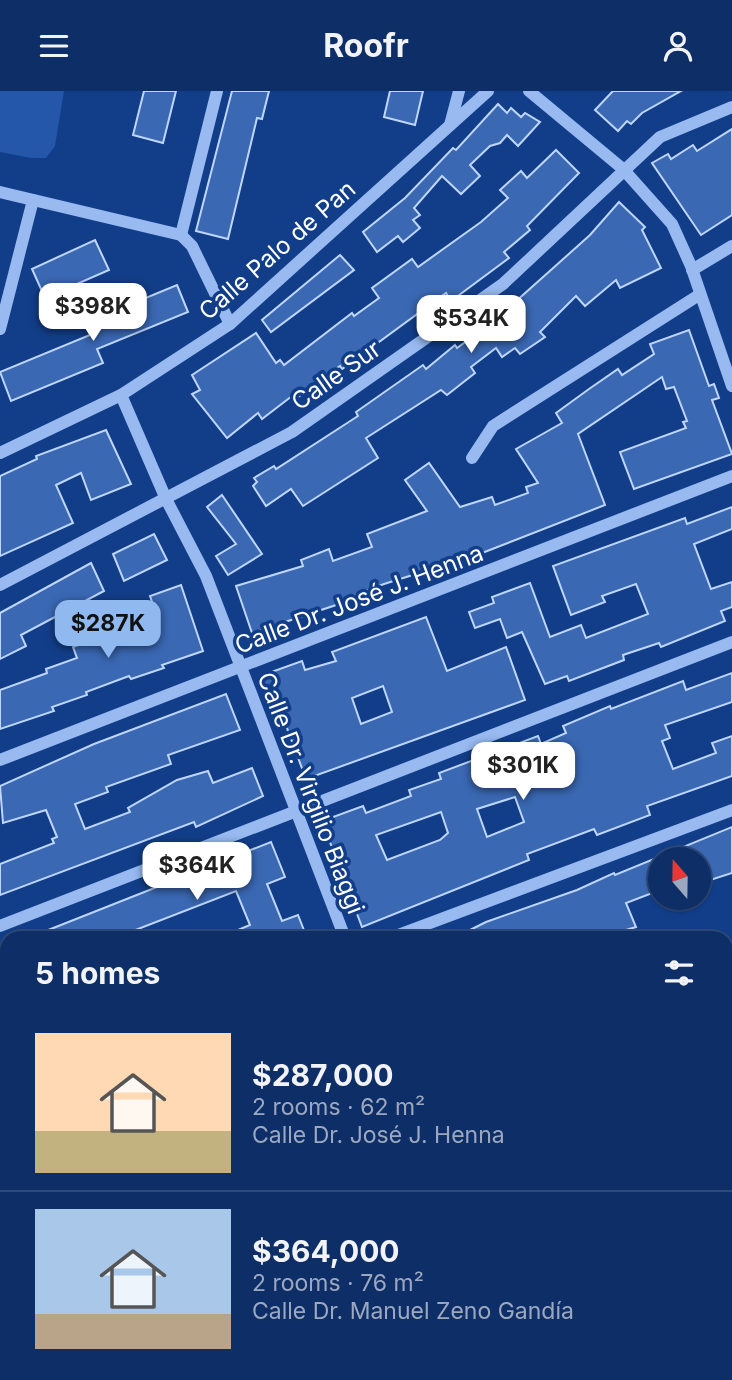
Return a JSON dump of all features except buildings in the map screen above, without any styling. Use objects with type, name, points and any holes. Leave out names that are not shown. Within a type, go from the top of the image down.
[{"type":"street","points":[[181,235],[217,91]]},
{"type":"street","points":[[450,125],[459,91]]},
{"type":"street","name":"Calle Palo de Pan","points":[[0,453],[121,395],[230,324],[488,91]]},
{"type":"street","points":[[529,91],[623,169],[672,224],[692,270],[732,386]]},
{"type":"street","name":"Calle Sur","points":[[0,585],[292,432],[503,284],[660,137],[732,107]]},
{"type":"street","points":[[0,192],[181,235],[192,246],[230,324]]},
{"type":"street","points":[[0,329],[33,200]]},
{"type":"street","points":[[692,270],[732,246]]},
{"type":"street","points":[[472,458],[493,426],[699,295]]},
{"type":"street","name":"Calle Dr. Virgilio Biaggi","points":[[121,395],[166,499],[206,576],[239,668],[342,931]]},
{"type":"street","name":"Calle Dr. José J. Henna","points":[[0,760],[732,476]]},
{"type":"street","points":[[0,926],[732,642]]},
{"type":"street","points":[[409,931],[732,810]]},
{"type":"shaded area","points":[[0,91],[64,91],[55,146],[46,158],[0,152]]}]
